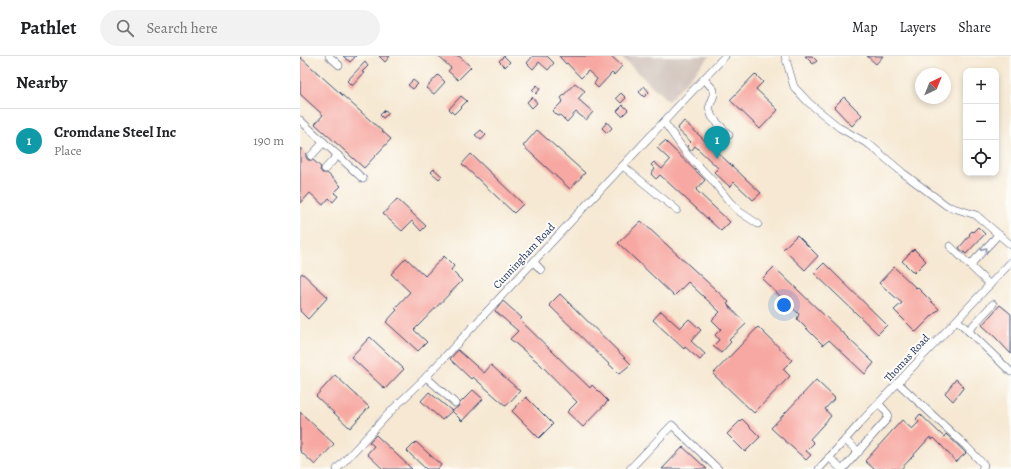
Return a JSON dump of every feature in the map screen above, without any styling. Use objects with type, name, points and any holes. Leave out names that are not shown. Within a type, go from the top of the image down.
[{"type":"street","points":[[329,56],[339,65]]},
{"type":"street","name":"Cunningham Road","points":[[336,469],[426,377],[725,56]]},
{"type":"street","points":[[785,56],[794,88],[809,103],[840,128],[870,145],[903,173],[947,206],[976,215],[1011,245]]},
{"type":"street","points":[[704,79],[714,90],[710,108],[712,117],[729,135]]},
{"type":"street","points":[[300,120],[363,179]]},
{"type":"street","points":[[664,122],[686,153],[714,181],[729,201],[740,212],[758,224]]},
{"type":"street","points":[[311,156],[324,142]]},
{"type":"street","points":[[325,169],[338,155]]},
{"type":"street","points":[[622,166],[676,210]]},
{"type":"street","points":[[972,266],[987,247],[997,236],[1000,235]]},
{"type":"street","points":[[950,246],[990,285]]},
{"type":"street","points":[[534,262],[541,270]]},
{"type":"street","name":"Thomas Road","points":[[819,469],[1011,262]]},
{"type":"street","points":[[968,331],[993,304]]},
{"type":"street","points":[[957,320],[1011,372]]},
{"type":"street","points":[[426,377],[455,403]]},
{"type":"street","points":[[898,383],[966,446],[984,465],[982,469]]},
{"type":"street","points":[[829,458],[842,469],[859,452],[888,419],[888,414],[879,404]]},
{"type":"street","points":[[630,469],[672,425],[718,469]]},
{"type":"street","points":[[845,440],[859,452]]},
{"type":"shaded area","points":[[620,56],[710,56],[668,101]]},
{"type":"building","points":[[343,56],[356,56],[350,62]]},
{"type":"building","points":[[379,56],[390,56],[385,62]]},
{"type":"building","points":[[438,56],[459,56],[471,67],[458,80],[448,71],[451,68]]},
{"type":"building","points":[[504,56],[510,62],[505,67],[499,61]]},
{"type":"building","points":[[533,56],[547,56],[554,63],[548,70],[539,62],[533,69],[527,63]]},
{"type":"building","points":[[559,56],[611,56],[622,66],[614,75],[612,73],[598,88],[594,84],[597,79],[588,71],[581,78]]},
{"type":"building","points":[[805,56],[812,56],[817,61],[813,64]]},
{"type":"building","points":[[867,56],[883,56],[876,64]]},
{"type":"building","points":[[300,57],[391,139],[364,168],[315,124],[323,115],[300,94]]},
{"type":"building","points":[[365,62],[368,66],[362,72],[364,73],[352,86],[347,81]]},
{"type":"building","points":[[755,74],[763,82],[756,89],[778,110],[760,129],[730,100]]},
{"type":"building","points":[[438,75],[445,82],[434,94],[426,88]]},
{"type":"building","points":[[413,80],[418,84],[413,89],[408,85]]},
{"type":"building","points":[[575,83],[585,91],[578,99],[593,112],[586,120],[576,112],[567,122],[553,111],[563,101],[561,98]]},
{"type":"building","points":[[537,85],[540,89],[536,94],[532,90]]},
{"type":"building","points":[[644,86],[649,92],[644,97],[639,92]]},
{"type":"building","points":[[621,93],[626,98],[621,103],[616,98]]},
{"type":"building","points":[[461,96],[467,101],[454,114],[449,109]]},
{"type":"building","points":[[532,97],[537,103],[532,108],[527,102]]},
{"type":"building","points":[[844,97],[862,115],[852,126],[834,107]]},
{"type":"building","points":[[623,105],[628,110],[622,116],[617,111]]},
{"type":"building","points":[[385,110],[389,113],[383,118],[380,115]]},
{"type":"building","points":[[684,121],[761,193],[753,200],[734,182],[730,187],[714,172],[718,168],[695,146],[691,151],[687,146],[691,142],[677,129]]},
{"type":"building","points":[[607,122],[612,128],[607,133],[602,128]]},
{"type":"building","points":[[481,130],[486,135],[481,140],[475,135]]},
{"type":"building","points":[[537,130],[585,173],[570,189],[523,146]]},
{"type":"building","points":[[665,141],[705,180],[696,190],[730,222],[721,231],[660,175],[656,179],[651,174],[655,169],[651,165],[654,162],[662,169],[670,160],[657,148]]},
{"type":"building","points":[[300,148],[306,154],[308,160],[313,160],[321,167],[320,170],[322,173],[327,173],[341,186],[334,193],[338,196],[333,202],[329,198],[323,205],[310,193],[300,204]]},
{"type":"building","points":[[471,154],[523,204],[514,213],[462,164]]},
{"type":"building","points":[[434,169],[442,176],[439,179],[431,172]]},
{"type":"building","points":[[397,199],[426,226],[421,231],[412,221],[402,231],[383,214]]},
{"type":"building","points":[[641,221],[729,302],[727,304],[746,324],[729,340],[731,342],[721,353],[713,346],[719,340],[715,335],[721,329],[712,320],[720,312],[688,282],[674,296],[618,243]]},
{"type":"building","points":[[978,227],[985,234],[966,254],[959,248],[970,235],[969,234]]},
{"type":"building","points":[[797,235],[818,256],[805,270],[783,249]]},
{"type":"building","points":[[914,249],[926,261],[914,273],[902,261]]},
{"type":"building","points":[[444,256],[454,266],[451,270],[462,281],[414,330],[427,342],[418,351],[386,322],[397,310],[395,308],[410,292],[391,274],[406,258],[425,276]]},
{"type":"building","points":[[824,263],[887,325],[878,334],[814,273]]},
{"type":"building","points":[[774,267],[874,363],[865,374],[829,340],[823,345],[797,319],[799,314],[762,279]]},
{"type":"building","points":[[894,267],[939,309],[916,332],[894,310],[902,303],[879,283]]},
{"type":"building","points":[[302,273],[328,297],[308,319],[300,311],[300,276]]},
{"type":"building","points":[[560,294],[631,364],[619,374],[549,305]]},
{"type":"building","points":[[503,301],[522,318],[520,320],[590,388],[592,385],[608,401],[583,427],[567,412],[577,402],[539,363],[510,339],[518,331],[495,311]]},
{"type":"building","points":[[1000,305],[1011,314],[1011,354],[982,325]]},
{"type":"building","points":[[661,311],[680,328],[689,319],[701,330],[691,341],[705,354],[700,360],[685,347],[684,349],[653,320]]},
{"type":"building","points":[[758,327],[792,360],[783,369],[790,376],[754,413],[713,374]]},
{"type":"building","points":[[370,337],[404,369],[385,389],[351,357]]},
{"type":"building","points":[[458,350],[484,373],[491,365],[520,391],[506,406],[473,377],[471,379],[450,359]]},
{"type":"building","points":[[335,375],[369,407],[350,428],[316,396]]},
{"type":"building","points":[[956,379],[964,387],[953,401],[945,393]]},
{"type":"building","points":[[816,380],[835,398],[825,409],[831,416],[810,439],[814,443],[806,451],[811,455],[806,460],[771,428]]},
{"type":"building","points":[[473,390],[483,399],[462,421],[452,411],[458,407]]},
{"type":"building","points":[[429,392],[452,411],[442,420],[421,401]]},
{"type":"building","points":[[526,397],[553,424],[539,438],[512,411]]},
{"type":"building","points":[[300,412],[334,444],[315,465],[300,451]]},
{"type":"building","points":[[920,414],[944,437],[946,434],[966,453],[956,462],[934,438],[932,440],[930,437],[901,469],[874,469],[865,461],[902,420],[912,429],[919,422],[916,419]]},
{"type":"building","points":[[742,419],[760,437],[745,452],[727,434]]},
{"type":"building","points":[[376,435],[412,469],[383,469],[367,454],[374,446],[369,442]]},
{"type":"building","points":[[416,442],[441,465],[438,469],[426,469],[407,451]]},
{"type":"building","points":[[683,447],[707,469],[662,469]]},
{"type":"place","name":"Cromdane Steel Inc","points":[[717,159]]}]
